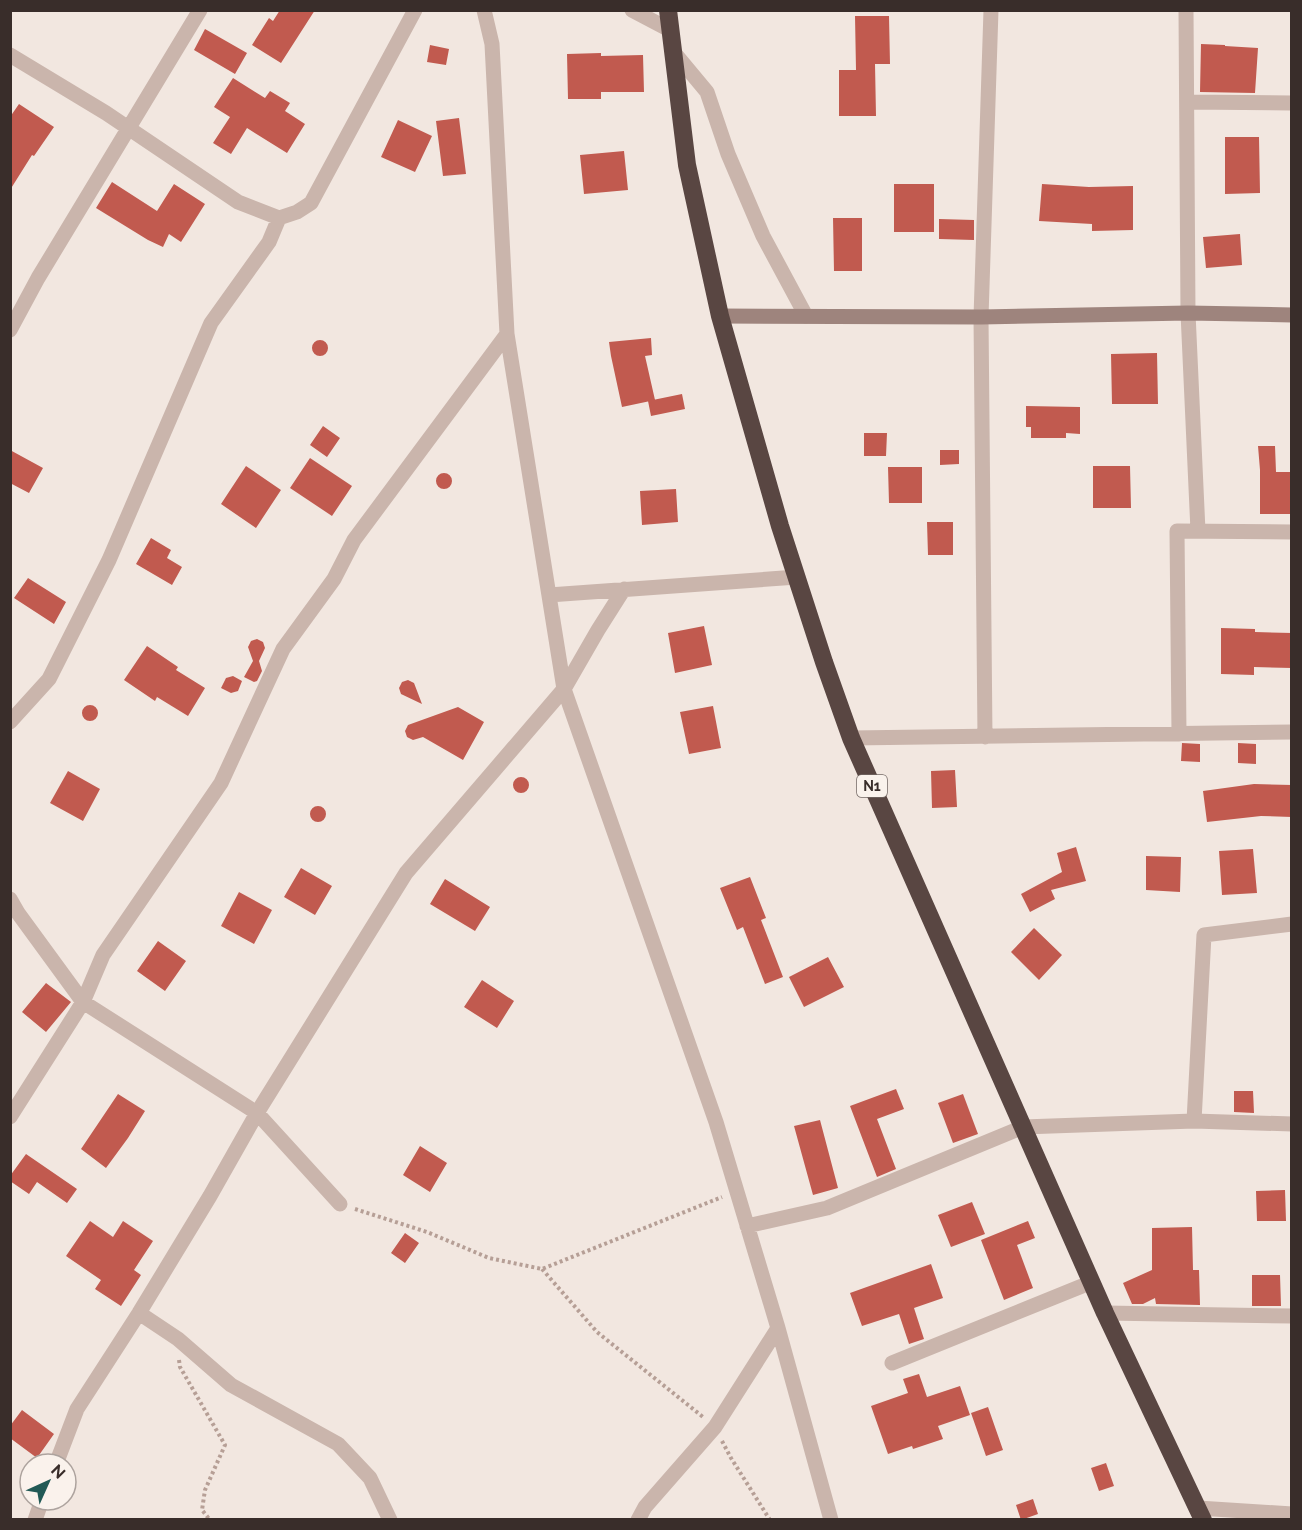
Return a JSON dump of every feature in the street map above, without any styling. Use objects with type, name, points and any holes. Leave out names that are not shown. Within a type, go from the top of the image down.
[{"type":"highway","name":"N1","points":[[668,10],[687,165],[720,316],[780,525],[824,662],[851,738],[1105,1313],[1200,1514]]},
{"type":"street","points":[[10,330],[38,278],[200,10]]},
{"type":"street","points":[[10,55],[106,112],[238,202],[279,218],[297,212],[311,202],[415,10]]},
{"type":"street","points":[[484,10],[492,44],[507,334],[564,689],[716,1122],[778,1328],[831,1520]]},
{"type":"street","points":[[632,10],[670,30]]},
{"type":"street","points":[[985,737],[981,317],[991,10]]},
{"type":"street","points":[[1186,10],[1188,313],[1198,531]]},
{"type":"street","points":[[672,50],[707,92],[728,154],[763,236],[806,316]]},
{"type":"street","points":[[1187,102],[1292,103]]},
{"type":"street","points":[[10,722],[50,679],[108,560],[211,323],[269,242],[279,218]]},
{"type":"street","points":[[720,316],[981,317],[1188,313],[1292,315]]},
{"type":"street","points":[[10,1117],[83,1002],[103,955],[221,783],[283,649],[334,579],[354,540],[507,334]]},
{"type":"street","points":[[1179,734],[1177,531],[1292,532]]},
{"type":"street","points":[[549,595],[797,577]]},
{"type":"street","points":[[61,1452],[77,1409],[139,1313],[257,1113],[406,873],[564,689],[624,589]]},
{"type":"street","points":[[851,738],[1292,732]]},
{"type":"street","points":[[10,899],[83,1002],[257,1113],[340,1204]]},
{"type":"street","points":[[1194,1121],[1204,935],[1292,924]]},
{"type":"street","points":[[747,1226],[827,1208],[1023,1127],[1194,1121],[1292,1124]]},
{"type":"street","points":[[892,1363],[1092,1282]]},
{"type":"street","points":[[139,1313],[178,1339],[231,1385],[338,1444],[370,1478],[390,1520]]},
{"type":"street","points":[[1105,1313],[1292,1316]]},
{"type":"street","points":[[638,1520],[645,1507],[715,1427],[778,1328]]},
{"type":"street","points":[[1200,1514],[1292,1514]]},
{"type":"path","points":[[340,1204],[427,1232],[489,1258],[542,1269],[737,1191]]},
{"type":"path","points":[[542,1269],[597,1332],[715,1427],[731,1458],[770,1520]]},
{"type":"path","points":[[178,1339],[180,1367],[225,1444],[205,1490],[202,1510],[210,1520]]},
{"type":"building","points":[[280,10],[315,10],[281,63],[252,45],[269,18],[273,21]]},
{"type":"building","points":[[855,16],[889,16],[890,64],[875,64],[876,116],[839,116],[839,70],[856,70]]},
{"type":"building","points":[[205,29],[247,53],[235,74],[194,50]]},
{"type":"building","points":[[1201,44],[1258,48],[1255,93],[1200,92]]},
{"type":"building","points":[[430,45],[449,49],[446,65],[427,62]]},
{"type":"building","points":[[601,53],[601,56],[643,55],[644,92],[601,92],[601,99],[568,99],[567,54]]},
{"type":"building","points":[[233,78],[265,98],[270,91],[290,103],[285,111],[305,124],[287,153],[247,128],[231,154],[213,143],[230,117],[214,107]]},
{"type":"building","points":[[19,104],[54,127],[34,156],[32,155],[10,190],[10,117]]},
{"type":"building","points":[[459,118],[466,174],[443,176],[436,121]]},
{"type":"building","points":[[398,120],[432,136],[415,172],[381,157]]},
{"type":"building","points":[[1225,137],[1259,137],[1260,193],[1225,194]]},
{"type":"building","points":[[624,151],[628,190],[584,194],[580,155]]},
{"type":"building","points":[[112,182],[157,211],[174,184],[205,204],[181,242],[169,234],[163,247],[96,208]]},
{"type":"building","points":[[894,184],[934,184],[934,232],[894,232]]},
{"type":"building","points":[[1042,184],[1089,187],[1133,186],[1133,230],[1092,231],[1092,224],[1039,221]]},
{"type":"building","points":[[833,218],[862,218],[862,271],[834,271]]},
{"type":"building","points":[[939,219],[974,220],[974,240],[939,239]]},
{"type":"building","points":[[1240,234],[1242,265],[1206,268],[1203,237]]},
{"type":"building","points":[[651,338],[652,355],[645,356],[655,400],[622,407],[609,342]]},
{"type":"building","points":[[317,340],[323,340],[328,348],[326,354],[317,356],[312,351],[312,345]]},
{"type":"building","points":[[1157,353],[1158,404],[1112,404],[1111,354]]},
{"type":"building","points":[[682,394],[685,409],[651,416],[648,401]]},
{"type":"building","points":[[1026,406],[1080,407],[1080,434],[1066,433],[1066,438],[1031,438],[1031,427],[1026,427]]},
{"type":"building","points":[[323,426],[340,438],[327,457],[310,445]]},
{"type":"building","points":[[864,433],[887,433],[886,456],[864,456]]},
{"type":"building","points":[[1258,446],[1275,446],[1276,472],[1292,472],[1292,514],[1260,514]]},
{"type":"building","points":[[10,450],[43,468],[29,493],[10,483]]},
{"type":"building","points":[[940,450],[959,450],[959,464],[940,465]]},
{"type":"building","points":[[310,458],[352,486],[332,516],[290,488]]},
{"type":"building","points":[[246,466],[281,490],[256,528],[221,504]]},
{"type":"building","points":[[1093,466],[1130,466],[1131,508],[1093,508]]},
{"type":"building","points":[[888,467],[922,467],[922,503],[889,503]]},
{"type":"building","points":[[441,473],[447,473],[452,481],[450,487],[441,489],[436,484],[436,478]]},
{"type":"building","points":[[676,489],[678,522],[642,525],[640,491]]},
{"type":"building","points":[[927,522],[953,522],[953,555],[928,555]]},
{"type":"building","points":[[151,538],[171,550],[167,558],[182,567],[172,585],[136,564]]},
{"type":"building","points":[[28,578],[66,602],[54,624],[14,598]]},
{"type":"building","points":[[704,626],[712,665],[675,673],[668,633]]},
{"type":"building","points":[[1221,628],[1292,633],[1292,668],[1254,667],[1254,675],[1221,674]]},
{"type":"building","points":[[257,639],[263,642],[265,648],[259,661],[262,671],[257,681],[254,682],[244,677],[253,661],[248,647],[251,641]]},
{"type":"building","points":[[147,646],[178,667],[176,670],[205,688],[188,716],[157,697],[155,701],[124,680]]},
{"type":"building","points":[[233,676],[242,681],[238,691],[231,693],[221,688],[226,678]]},
{"type":"building","points":[[408,680],[414,683],[422,704],[401,694],[399,688],[402,682]]},
{"type":"building","points":[[87,705],[93,705],[98,713],[96,719],[87,721],[82,716],[82,710]]},
{"type":"building","points":[[713,706],[721,748],[689,754],[680,712]]},
{"type":"building","points":[[458,707],[484,722],[463,760],[423,737],[413,740],[407,737],[405,731],[408,725]]},
{"type":"building","points":[[1182,743],[1200,744],[1200,762],[1181,761]]},
{"type":"building","points":[[1238,743],[1256,744],[1256,764],[1238,763]]},
{"type":"building","points":[[955,770],[957,807],[932,808],[931,771]]},
{"type":"building","points":[[68,771],[100,789],[83,821],[50,803]]},
{"type":"building","points":[[518,777],[524,777],[529,785],[527,791],[518,793],[513,788],[513,782]]},
{"type":"building","points":[[1254,784],[1292,785],[1292,817],[1261,816],[1207,822],[1203,791]]},
{"type":"building","points":[[315,806],[321,806],[326,814],[324,820],[315,822],[310,817],[310,811]]},
{"type":"building","points":[[1076,847],[1086,881],[1051,890],[1055,899],[1030,912],[1021,894],[1062,872],[1057,853]]},
{"type":"building","points":[[1253,849],[1257,893],[1222,895],[1219,851]]},
{"type":"building","points":[[1146,856],[1181,857],[1180,892],[1146,890]]},
{"type":"building","points":[[301,868],[332,886],[315,915],[284,897]]},
{"type":"building","points":[[750,877],[766,918],[761,920],[783,977],[765,984],[743,927],[737,930],[720,888]]},
{"type":"building","points":[[445,879],[490,907],[475,931],[430,904]]},
{"type":"building","points":[[239,892],[272,910],[254,944],[221,926]]},
{"type":"building","points":[[1034,928],[1062,955],[1039,980],[1011,952]]},
{"type":"building","points":[[158,941],[186,961],[165,991],[137,971]]},
{"type":"building","points":[[828,957],[844,987],[804,1007],[789,977]]},
{"type":"building","points":[[482,980],[514,1001],[497,1028],[464,1007]]},
{"type":"building","points":[[46,983],[71,1002],[46,1032],[22,1012]]},
{"type":"building","points":[[896,1089],[904,1109],[877,1119],[896,1169],[877,1177],[850,1106]]},
{"type":"building","points":[[1234,1091],[1253,1091],[1254,1113],[1234,1112]]},
{"type":"building","points":[[118,1094],[145,1111],[106,1168],[81,1149]]},
{"type":"building","points":[[963,1094],[978,1134],[953,1143],[938,1103]]},
{"type":"building","points":[[820,1120],[838,1188],[813,1195],[794,1126]]},
{"type":"building","points":[[420,1146],[447,1163],[430,1192],[403,1175]]},
{"type":"building","points":[[26,1154],[77,1189],[67,1203],[37,1182],[29,1194],[10,1181],[10,1176]]},
{"type":"building","points":[[1285,1190],[1286,1221],[1257,1221],[1256,1191]]},
{"type":"building","points":[[972,1202],[985,1234],[951,1247],[938,1215]]},
{"type":"building","points":[[90,1221],[113,1237],[123,1221],[153,1241],[134,1270],[141,1275],[121,1306],[95,1289],[101,1280],[66,1256]]},
{"type":"building","points":[[1028,1221],[1035,1238],[1017,1245],[1033,1288],[1004,1300],[981,1240]]},
{"type":"building","points":[[1192,1227],[1193,1270],[1199,1270],[1200,1305],[1156,1304],[1155,1298],[1143,1304],[1132,1304],[1123,1283],[1152,1270],[1152,1228]]},
{"type":"building","points":[[405,1233],[419,1243],[405,1263],[391,1253]]},
{"type":"building","points":[[931,1264],[943,1298],[914,1308],[924,1339],[909,1344],[899,1314],[862,1326],[850,1293]]},
{"type":"building","points":[[1252,1275],[1280,1275],[1281,1306],[1252,1306]]},
{"type":"building","points":[[919,1374],[927,1397],[960,1386],[970,1415],[938,1426],[943,1439],[888,1454],[871,1406],[908,1393],[903,1379]]},
{"type":"building","points":[[988,1407],[1003,1450],[986,1456],[971,1413]]},
{"type":"building","points":[[22,1410],[54,1434],[41,1452],[29,1452],[10,1438],[10,1426]]},
{"type":"building","points":[[1106,1463],[1114,1486],[1099,1491],[1091,1468]]},
{"type":"building","points":[[1033,1499],[1038,1514],[1021,1520],[1016,1505]]}]
